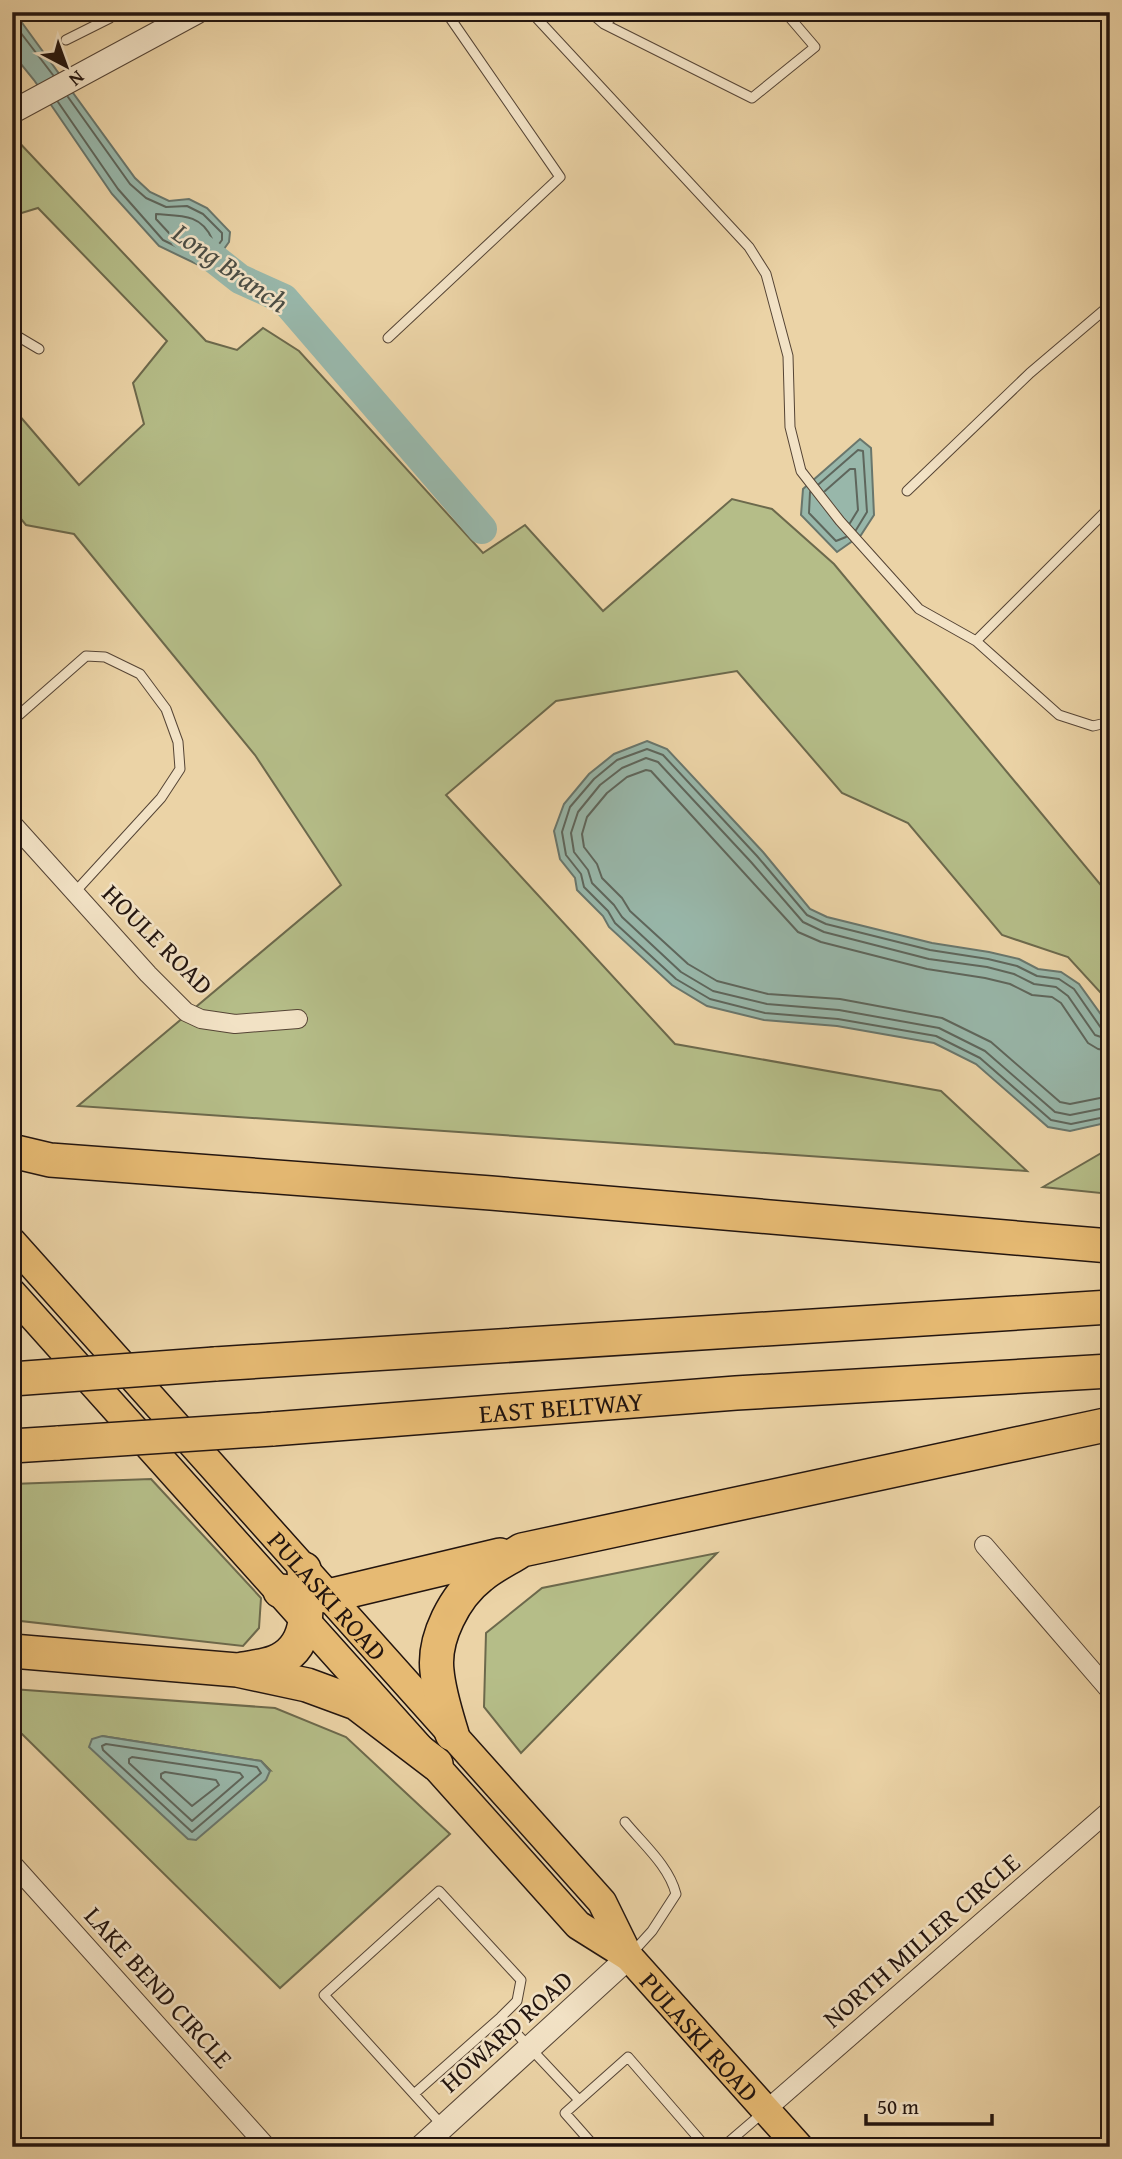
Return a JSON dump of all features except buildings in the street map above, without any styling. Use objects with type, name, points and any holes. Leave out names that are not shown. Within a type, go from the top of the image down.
[{"type":"highway","points":[[12,1152],[50,1160],[491,1193],[1078,1245],[1110,1245]]},
{"type":"highway","points":[[12,1172],[50,1160]]},
{"type":"highway","points":[[12,1379],[1110,1307]]},
{"type":"highway","name":"EAST BELTWAY","points":[[12,1446],[736,1393],[1110,1371]]},
{"type":"highway","points":[[237,1671],[277,1661],[298,1644],[305,1594],[1110,1424]]},
{"type":"highway","points":[[452,1734],[436,1669],[450,1614],[469,1586],[522,1550]]},
{"type":"highway","points":[[12,1651],[237,1671],[307,1685],[356,1703],[436,1764]]},
{"type":"main road","name":"PULASKI ROAD","points":[[12,1242],[305,1594],[436,1764],[578,1925],[629,1957]]},
{"type":"main road","name":"PULASKI ROAD","points":[[12,1293],[305,1594],[452,1734],[602,1902],[629,1957],[799,2147]]},
{"type":"street","points":[[13,111],[197,12]]},
{"type":"street","name":"HOULE ROAD","points":[[12,823],[148,974],[186,1012],[201,1019],[235,1024],[298,1018]]},
{"type":"street","points":[[984,1545],[1110,1691]]},
{"type":"street","name":"NORTH MILLER CIRCLE","points":[[766,2110],[1110,1810]]},
{"type":"street","name":"LAKE BEND CIRCLE","points":[[12,1863],[267,2147]]},
{"type":"street","name":"HOWARD ROAD","points":[[421,2147],[629,1957]]},
{"type":"lane","points":[[66,40],[110,18],[114,12]]},
{"type":"lane","points":[[388,338],[560,177],[446,12]]},
{"type":"lane","points":[[531,12],[749,247],[766,274],[788,356],[790,427],[801,471],[840,521],[919,609],[976,641],[1059,715],[1093,726],[1110,722]]},
{"type":"lane","points":[[590,12],[604,24],[752,98],[815,47],[785,12]]},
{"type":"lane","points":[[604,24],[618,12]]},
{"type":"lane","points":[[907,491],[1030,373],[1110,305]]},
{"type":"lane","points":[[12,333],[39,349]]},
{"type":"lane","points":[[976,641],[1110,507]]},
{"type":"lane","points":[[12,721],[86,656],[105,657],[140,674],[166,709],[178,743],[180,769],[161,799],[75,892]]},
{"type":"lane","points":[[625,1822],[666,1871],[676,1894],[652,1931],[629,1957]]},
{"type":"lane","points":[[414,2094],[517,2001],[521,1980],[439,1891],[324,1995],[443,2126]]},
{"type":"lane","points":[[501,2017],[579,2100]]},
{"type":"lane","points":[[595,2147],[565,2113],[628,2057],[706,2147]]},
{"type":"lane","points":[[723,2147],[766,2110]]},
{"type":"green space","points":[[15,138],[206,341],[237,350],[263,328],[299,351],[483,553],[525,525],[603,611],[732,499],[772,509],[834,564],[1110,896],[1110,1003],[1068,957],[1002,935],[908,823],[842,793],[737,671],[556,701],[446,795],[675,1044],[941,1091],[1027,1171],[78,1106],[341,885],[255,755],[74,534],[26,525],[12,508],[12,407],[79,485],[144,424],[133,383],[167,341],[38,208],[12,216],[12,140]]},
{"type":"green space","points":[[1110,1148],[1110,1194],[1043,1187]]},
{"type":"green space","points":[[151,1479],[261,1598],[259,1628],[243,1646],[12,1620],[12,1484]]},
{"type":"green space","points":[[717,1553],[521,1753],[484,1707],[486,1633],[542,1588]]},
{"type":"green space","points":[[12,1689],[275,1708],[346,1737],[450,1834],[280,1988],[22,1734],[12,1733]],"holes":[[[102,1736],[261,1761],[270,1770]]]},
{"type":"water","points":[[12,12],[20,12],[20,20],[135,178],[150,192],[169,201],[189,199],[207,208],[230,232],[229,242],[209,270],[159,246],[112,194],[34,80],[12,53]]},
{"type":"water","points":[[860,439],[871,448],[874,515],[861,535],[837,552],[801,515],[803,489]]},
{"type":"water","points":[[647,741],[667,749],[763,852],[810,909],[827,917],[932,943],[1019,959],[1038,969],[1061,972],[1079,984],[1110,1027],[1110,1122],[1070,1131],[1048,1127],[976,1064],[934,1043],[837,1026],[764,1020],[707,1006],[672,985],[609,927],[603,916],[577,890],[575,878],[560,859],[554,831],[564,804],[589,774],[614,754]]},
{"type":"water","points":[[102,1736],[261,1761],[270,1771],[266,1780],[196,1840],[188,1839],[89,1747],[92,1739]]},
{"type":"waterway","name":"Long Branch","points":[[184,235],[240,279],[284,299],[482,529]]}]
